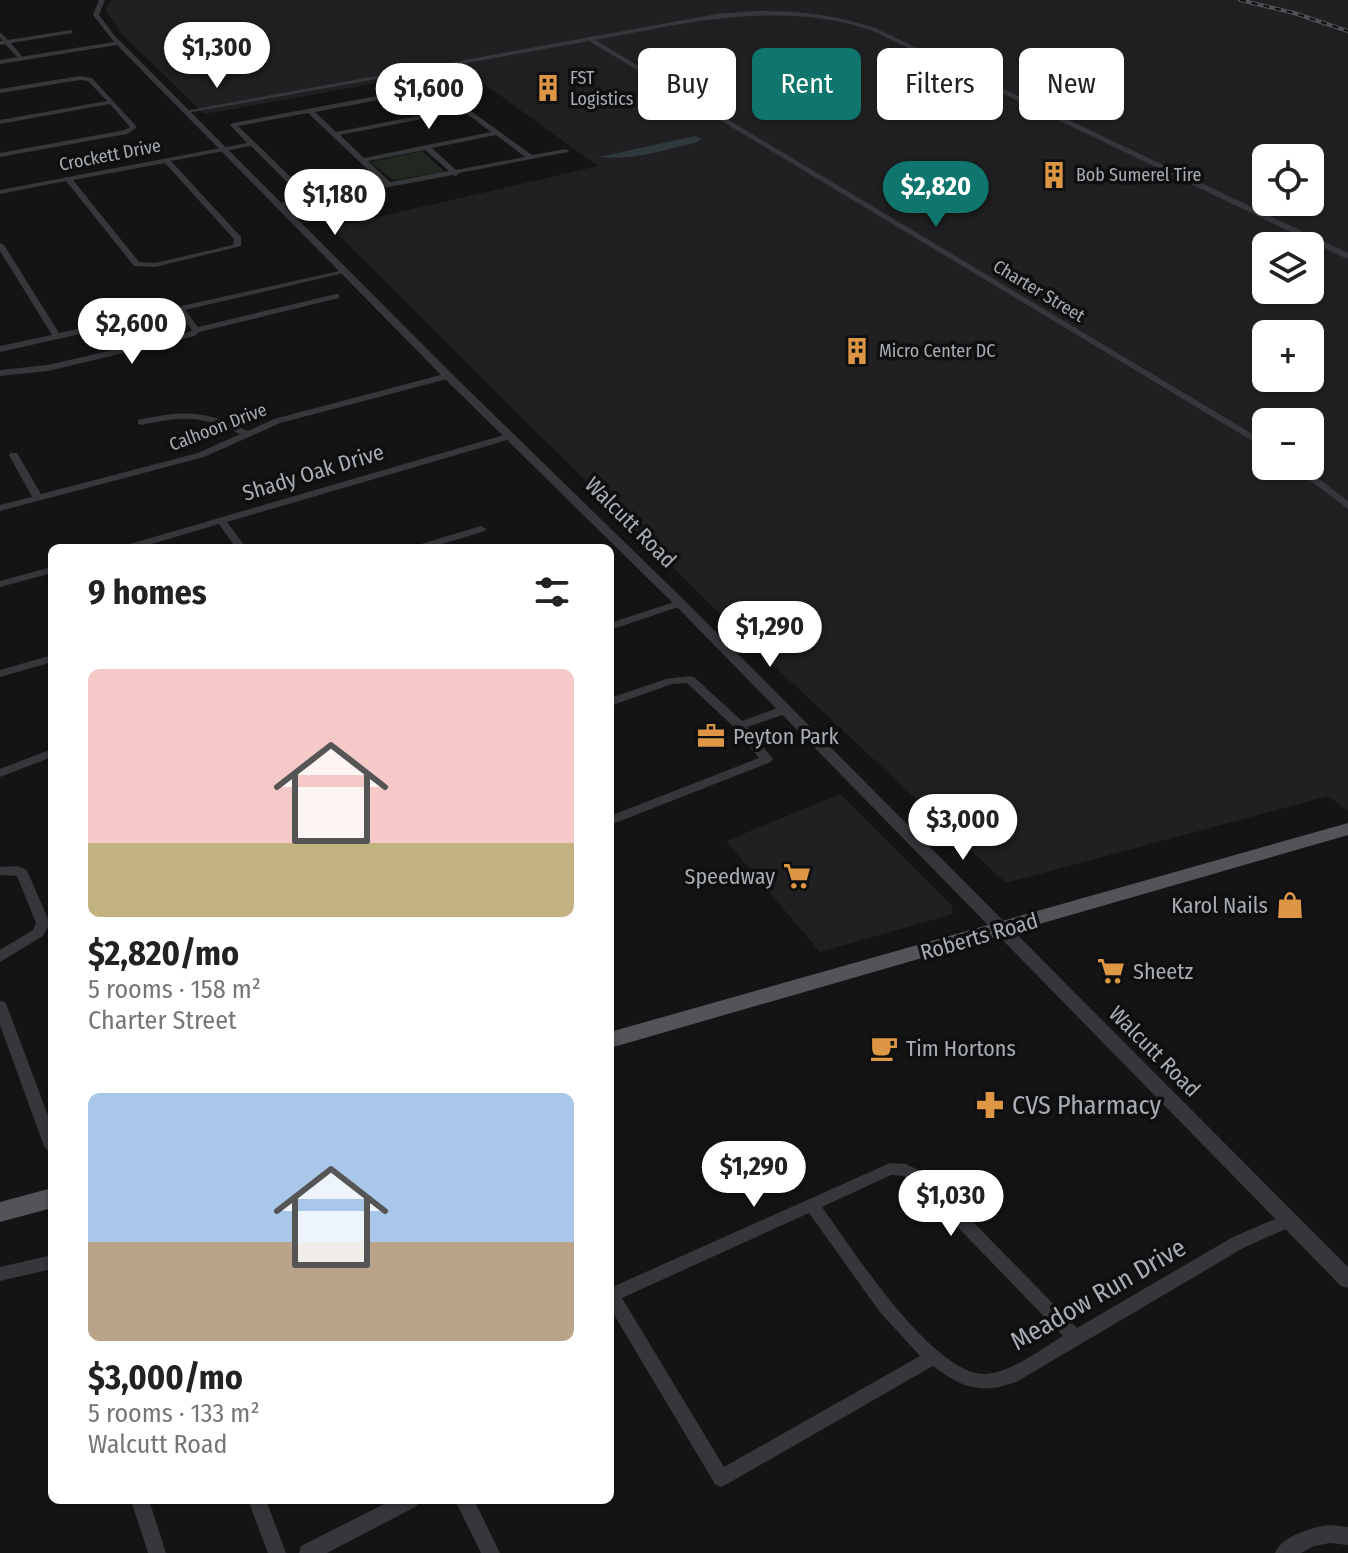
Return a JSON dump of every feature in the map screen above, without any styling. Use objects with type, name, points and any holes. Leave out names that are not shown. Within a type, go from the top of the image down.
[{"type":"main road","name":"Roberts Road","points":[[614,1039],[1348,829]]},
{"type":"main road","points":[[0,1212],[48,1199]]},
{"type":"street","name":"Walcutt Road","points":[[102,0],[96,15],[119,43],[448,376],[680,603],[1348,1280]]},
{"type":"street","points":[[187,111],[691,20],[784,12],[826,16],[865,26],[1348,256]]},
{"type":"street","points":[[4,42],[71,32]]},
{"type":"street","points":[[0,34],[21,59]]},
{"type":"street","name":"Charter Street","points":[[590,39],[1252,438]]},
{"type":"street","points":[[0,62],[119,43]]},
{"type":"street","points":[[0,91],[73,79],[93,80],[134,127],[132,130],[0,155]]},
{"type":"street","points":[[310,200],[233,125],[468,81]]},
{"type":"street","points":[[433,87],[531,158]]},
{"type":"street","points":[[0,122],[112,102]]},
{"type":"street","points":[[336,134],[465,109]]},
{"type":"street","points":[[309,110],[388,184]]},
{"type":"street","points":[[365,160],[498,133]]},
{"type":"street","name":"Crockett Drive","points":[[0,192],[251,144]]},
{"type":"street","points":[[426,147],[456,174]]},
{"type":"street","points":[[282,205],[566,151]]},
{"type":"street","points":[[68,179],[137,264],[155,265],[237,246],[238,239],[166,160]]},
{"type":"street","points":[[0,245],[57,337]]},
{"type":"street","points":[[0,349],[344,272]]},
{"type":"street","points":[[0,373],[48,368],[182,338],[196,330],[336,296]]},
{"type":"street","points":[[180,309],[196,330]]},
{"type":"street","points":[[13,346],[25,370]]},
{"type":"street","name":"Calhoon Drive","points":[[0,508],[201,455],[277,421],[448,376]]},
{"type":"street","points":[[141,422],[201,414],[212,416],[245,433]]},
{"type":"street","name":"Shady Oak Drive","points":[[141,544],[339,483],[511,436]]},
{"type":"street","points":[[14,455],[38,498]]},
{"type":"street","points":[[1314,480],[1348,506]]},
{"type":"street","points":[[222,521],[238,544]]},
{"type":"street","points":[[431,544],[481,529]]},
{"type":"street","points":[[0,584],[48,571]]},
{"type":"street","points":[[614,626],[680,603]]},
{"type":"street","points":[[0,674],[48,659]]},
{"type":"street","points":[[614,701],[670,681],[690,679],[765,753],[765,761],[614,819]]},
{"type":"street","points":[[740,726],[784,710]]},
{"type":"street","points":[[0,773],[48,755]]},
{"type":"street","points":[[0,871],[17,870],[22,873],[43,923],[38,933],[0,957]]},
{"type":"street","points":[[0,1006],[48,1135]]},
{"type":"street","points":[[614,1294],[890,1169],[906,1170],[920,1178],[1075,1337]]},
{"type":"street","name":"Meadow Run Drive","points":[[811,1204],[885,1305],[932,1358],[975,1381],[990,1382],[1012,1375],[1239,1242],[1289,1220]]},
{"type":"street","points":[[0,1274],[48,1263]]},
{"type":"street","points":[[614,1300],[721,1478],[932,1358]]},
{"type":"street","points":[[141,1504],[157,1553]]},
{"type":"street","points":[[259,1504],[277,1553]]},
{"type":"street","points":[[308,1553],[403,1504]]},
{"type":"street","points":[[466,1504],[491,1553]]},
{"type":"street","points":[[1284,1553],[1312,1536],[1348,1536]]},
{"type":"shaded area","points":[[111,0],[1348,0],[1348,811],[1328,796],[1006,883],[743,637],[331,228],[598,166],[462,68],[204,114],[120,32],[105,9]]},
{"type":"shaded area","points":[[695,136],[702,139],[647,154],[599,157]]},
{"type":"shaded area","points":[[422,151],[445,172],[393,180],[370,162]]},
{"type":"shaded area","points":[[840,794],[952,906],[953,914],[820,952],[726,841]]},
{"type":"railway","points":[[1240,0],[1294,13],[1348,31]]},
{"type":"place","name":"FST Logistics","points":[[548,88]]},
{"type":"place","name":"Bob Sumerel Tire","points":[[1054,175]]},
{"type":"place","name":"Micro Center DC","points":[[857,351]]},
{"type":"place","name":"Peyton Park","points":[[711,736]]},
{"type":"place","name":"Speedway","points":[[797,876]]},
{"type":"place","name":"Karol Nails","points":[[1290,905]]},
{"type":"place","name":"Sheetz","points":[[1111,971]]},
{"type":"place","name":"Tim Hortons","points":[[884,1048]]},
{"type":"place","name":"CVS Pharmacy","points":[[990,1105]]}]
